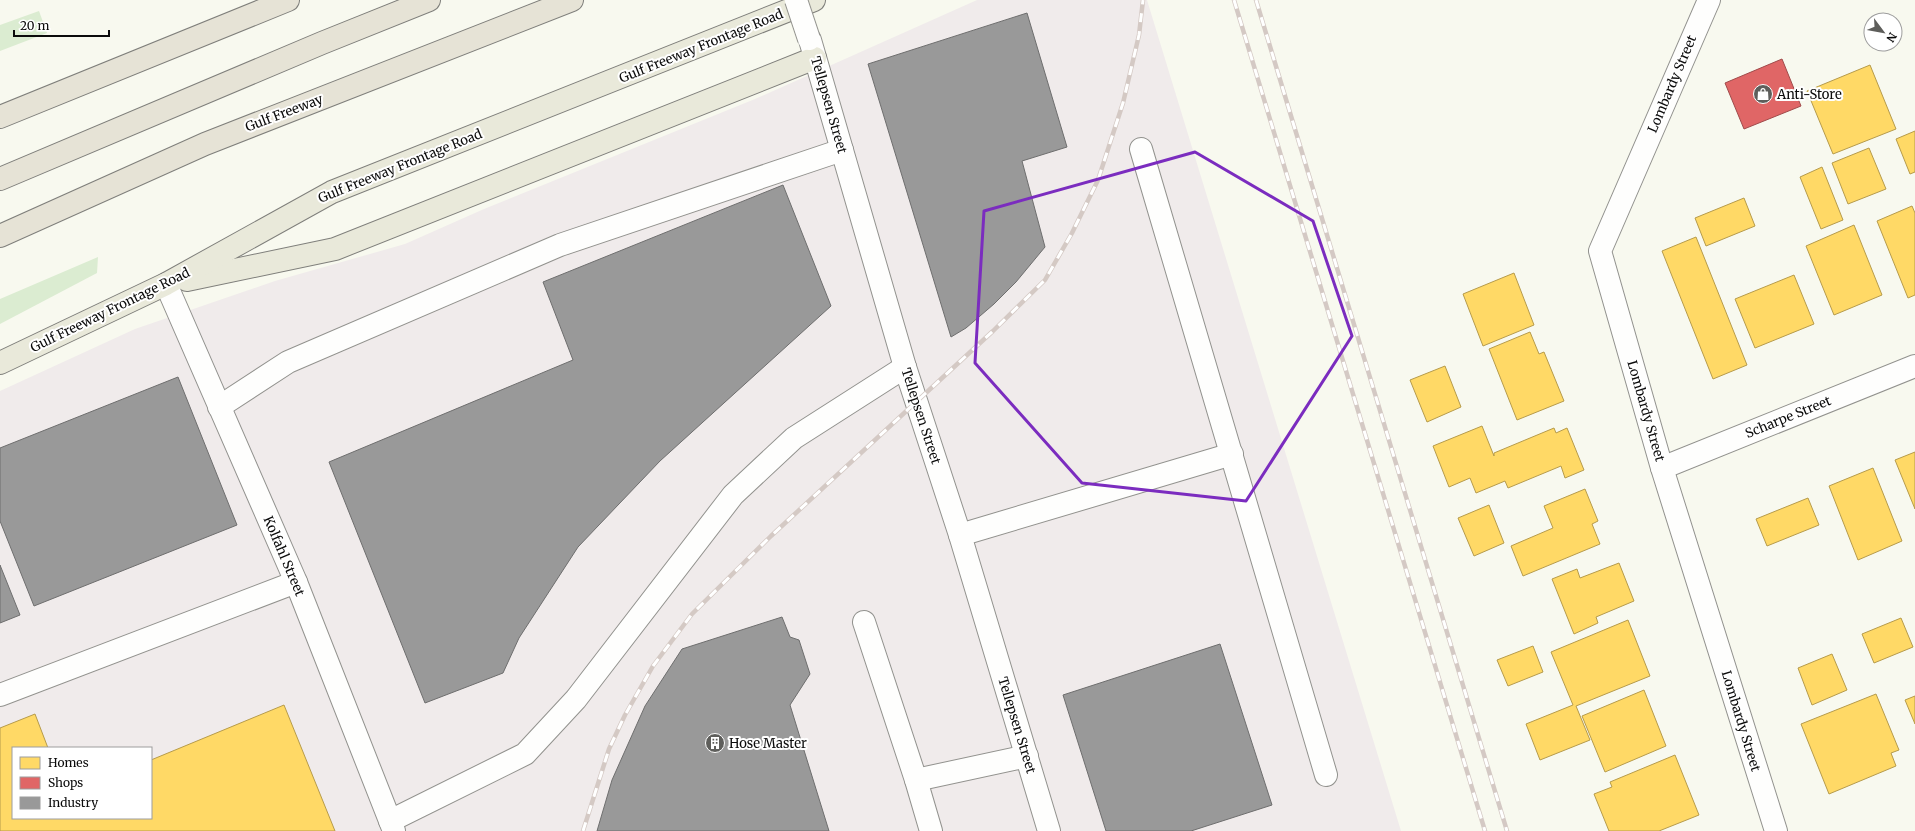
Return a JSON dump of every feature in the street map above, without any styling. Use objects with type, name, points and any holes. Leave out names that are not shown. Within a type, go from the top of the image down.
[{"type":"highway","points":[[0,117],[288,0]]},
{"type":"highway","points":[[0,180],[322,42],[429,0]]},
{"type":"highway","name":"Gulf Freeway","points":[[0,236],[205,144],[572,0]]},
{"type":"highway","points":[[0,100],[51,96]]},
{"type":"highway","points":[[0,251],[205,144]]},
{"type":"main road","name":"Gulf Freeway Frontage Road","points":[[0,363],[166,284],[332,192],[814,0]]},
{"type":"main road","points":[[166,284],[335,249],[812,48]]},
{"type":"street","name":"Tellepsen Street","points":[[796,0],[812,48],[905,367],[960,535],[1049,831]]},
{"type":"street","name":"Lombardy Street","points":[[1708,0],[1600,251],[1662,468],[1776,831]]},
{"type":"street","points":[[1141,149],[1326,775]]},
{"type":"street","points":[[219,406],[288,362],[560,245],[842,150]]},
{"type":"street","name":"Kolfahl Street","points":[[166,284],[296,582],[392,826]]},
{"type":"street","name":"Scharpe Street","points":[[1662,468],[1915,366]]},
{"type":"street","points":[[392,826],[525,754],[576,699],[733,495],[794,438],[905,367]]},
{"type":"street","points":[[960,535],[1232,454]]},
{"type":"street","points":[[0,695],[296,582]]},
{"type":"street","points":[[864,622],[916,780],[931,831]]},
{"type":"street","points":[[916,780],[1027,756]]},
{"type":"highlighted area","points":[[1195,152],[1313,221],[1352,336],[1246,501],[1082,483],[975,363],[984,211]]},
{"type":"shaded area","points":[[977,0],[1147,0],[1401,831],[0,831],[0,391],[135,329],[275,281],[405,244],[484,209],[755,99]]},
{"type":"green space","points":[[39,11],[47,33],[0,51],[0,25]]},
{"type":"green space","points":[[98,257],[97,273],[0,324],[0,299]]},
{"type":"building: Homes","points":[[1870,65],[1896,129],[1833,154],[1807,91]]},
{"type":"building: Homes","points":[[1915,131],[1915,172],[1910,174],[1896,139]]},
{"type":"building: Homes","points":[[1869,148],[1886,189],[1848,204],[1832,163]]},
{"type":"building: Homes","points":[[1822,167],[1843,220],[1821,229],[1800,177]]},
{"type":"building: Homes","points":[[1744,198],[1755,226],[1706,246],[1695,218]]},
{"type":"building: Homes","points":[[1912,206],[1915,213],[1915,295],[1908,298],[1877,221]]},
{"type":"building: Homes","points":[[1854,225],[1882,295],[1834,315],[1806,246]]},
{"type":"building: Homes","points":[[1696,237],[1747,365],[1713,379],[1662,251]]},
{"type":"building: Homes","points":[[1514,273],[1534,325],[1483,346],[1463,294]]},
{"type":"building: Homes","points":[[1794,275],[1814,324],[1755,348],[1735,299]]},
{"type":"building: Homes","points":[[1530,332],[1539,354],[1544,352],[1564,401],[1517,420],[1489,349]]},
{"type":"building: Homes","points":[[1445,366],[1461,407],[1427,422],[1410,380]]},
{"type":"building: Homes","points":[[1482,426],[1494,456],[1494,453],[1554,428],[1556,433],[1567,428],[1584,470],[1565,478],[1561,466],[1508,488],[1505,481],[1476,493],[1470,478],[1449,487],[1433,446]]},
{"type":"building: Homes","points":[[1915,452],[1915,509],[1895,460]]},
{"type":"building: Homes","points":[[1873,468],[1902,541],[1858,560],[1829,486]]},
{"type":"building: Homes","points":[[1585,489],[1598,521],[1592,524],[1600,544],[1523,576],[1511,546],[1553,528],[1544,506]]},
{"type":"building: Homes","points":[[1808,498],[1819,525],[1767,546],[1756,519]]},
{"type":"building: Homes","points":[[1489,505],[1504,543],[1474,556],[1458,518]]},
{"type":"building: Homes","points":[[1619,563],[1634,601],[1596,617],[1598,623],[1574,634],[1552,579],[1577,569],[1580,578]]},
{"type":"building: Homes","points":[[1901,618],[1913,647],[1874,663],[1862,634]]},
{"type":"building: Homes","points":[[1628,620],[1650,676],[1576,706],[1590,740],[1540,760],[1526,724],[1573,705],[1551,652]]},
{"type":"building: Homes","points":[[1533,646],[1543,672],[1508,686],[1497,660]]},
{"type":"building: Homes","points":[[1832,654],[1847,690],[1812,705],[1798,668]]},
{"type":"building: Homes","points":[[1644,690],[1666,746],[1605,772],[1582,716]]},
{"type":"building: Homes","points":[[1876,694],[1899,750],[1891,753],[1896,766],[1829,794],[1801,724]]},
{"type":"building: Homes","points":[[1915,696],[1915,724],[1905,700]]},
{"type":"building: Homes","points":[[284,705],[335,831],[0,831],[0,728],[35,714],[48,747],[12,747],[12,819],[152,819],[152,760]]},
{"type":"building: Homes","points":[[1675,755],[1699,815],[1659,831],[1609,831],[1594,794],[1612,787],[1610,782]]},
{"type":"building: Shops","name":"Anti-Store","points":[[1782,59],[1801,106],[1744,129],[1725,83]]},
{"type":"building: Industry","points":[[1027,13],[1067,147],[1022,161],[1045,247],[1016,282],[994,304],[966,328],[951,337],[868,64]]},
{"type":"building: Industry","points":[[783,185],[831,306],[660,461],[578,547],[519,638],[503,673],[425,703],[329,462],[573,360],[543,282]]},
{"type":"building: Industry","points":[[178,377],[237,525],[34,606],[0,521],[0,448]]},
{"type":"building: Industry","points":[[0,565],[20,615],[0,623]]},
{"type":"building: Industry","name":"Hose Master","points":[[782,617],[790,637],[799,640],[810,674],[790,705],[829,831],[597,831],[612,780],[645,706],[682,649]]},
{"type":"building: Industry","points":[[1220,644],[1272,805],[1191,831],[1106,831],[1063,695]]},
{"type":"railway","points":[[583,831],[609,749],[625,715],[653,666],[692,614],[771,536],[993,331],[1045,280],[1072,233],[1098,180],[1123,103],[1139,35],[1143,0]]},
{"type":"railway","points":[[1234,0],[1485,831]]},
{"type":"railway","points":[[1256,0],[1507,831]]},
{"type":"place","name":"Anti-Store","points":[[1763,94]]},
{"type":"place","name":"Hose Master","points":[[715,743]]}]
